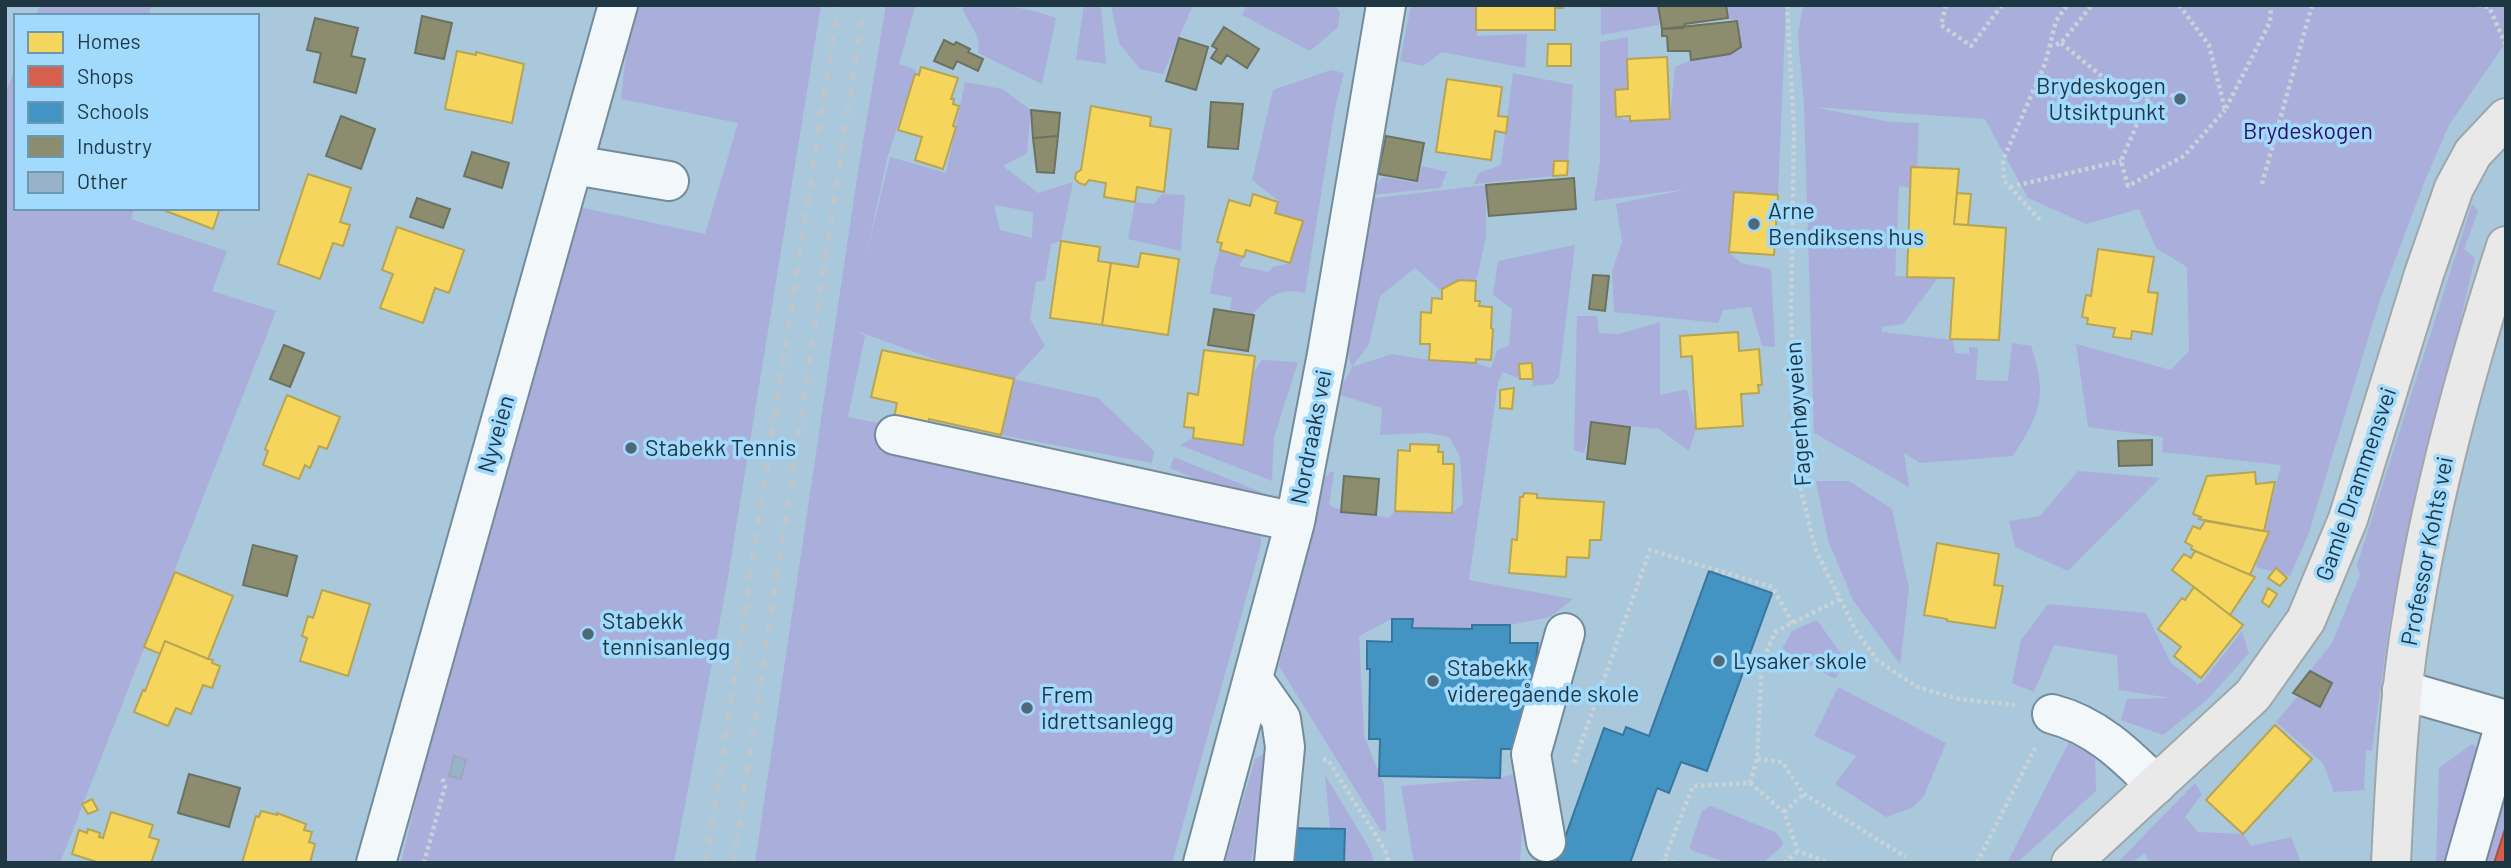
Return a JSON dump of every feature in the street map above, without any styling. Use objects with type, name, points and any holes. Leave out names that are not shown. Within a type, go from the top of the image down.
[{"type":"main road","name":"Gamle Drammensvei","points":[[2072,863],[2253,695],[2306,620],[2348,519],[2424,274],[2454,188],[2473,153],[2506,118]]},
{"type":"main road","name":"Professor Kohts vei","points":[[2391,863],[2402,690],[2419,574],[2442,464],[2506,246]]},
{"type":"street","name":"Nyveien","points":[[376,863],[618,5]]},
{"type":"street","name":"Nordraaks vei","points":[[1203,863],[1295,522],[1327,354],[1386,5]]},
{"type":"street","points":[[574,165],[669,181]]},
{"type":"street","points":[[895,435],[1295,522]]},
{"type":"street","points":[[1546,842],[1531,754],[1565,633]]},
{"type":"street","points":[[1253,679],[1281,719],[1284,747],[1274,863]]},
{"type":"street","points":[[2402,690],[2506,720],[2465,863]]},
{"type":"street","points":[[2052,714],[2071,719],[2114,744],[2155,785]]},
{"type":"path","name":"Fagerhøyveien","points":[[1787,5],[1794,128],[1791,314],[1799,482],[1816,551],[1856,631],[1877,660],[1917,687],[1959,699],[2015,705],[2052,714]]},
{"type":"path","points":[[1946,5],[1941,25],[1971,46],[2002,5]]},
{"type":"path","points":[[2039,220],[2004,181],[2003,160],[2045,64],[2056,21],[2067,5]]},
{"type":"path","points":[[2049,46],[2061,43],[2092,5]]},
{"type":"path","points":[[2179,5],[2209,45],[2225,110]]},
{"type":"path","points":[[2153,87],[2121,161],[2127,186],[2184,156],[2225,110],[2270,22],[2271,5]]},
{"type":"path","points":[[2262,184],[2312,5]]},
{"type":"path","points":[[2478,5],[2489,7],[2506,45]]},
{"type":"path","points":[[2061,43],[2104,78],[2153,87],[2180,99]]},
{"type":"path","points":[[2010,187],[2121,161]]},
{"type":"path","points":[[1572,769],[1650,550],[1772,587],[1793,623]]},
{"type":"path","points":[[1750,782],[1758,759],[1762,663],[1775,632],[1840,599]]},
{"type":"path","points":[[1977,863],[2052,714]]},
{"type":"path","points":[[1284,747],[1328,760],[1385,849],[1389,863]]},
{"type":"path","points":[[1758,759],[1782,762],[1804,794],[1906,857]]},
{"type":"path","points":[[1674,863],[1664,860],[1693,786],[1750,782],[1784,812],[1798,851],[1829,863]]},
{"type":"path","points":[[1784,812],[1804,794]]},
{"type":"path","points":[[1784,863],[1798,851]]},
{"type":"green space","points":[[40,5],[152,5],[149,14],[37,14]]},
{"type":"green space","name":"Stabekk Tennis","points":[[634,5],[821,5],[727,583],[674,863],[401,863],[431,736],[579,207],[705,234],[738,123],[621,99]]},
{"type":"green space","points":[[886,5],[930,5],[915,7],[899,64],[916,70],[888,155],[864,265],[890,157],[946,173],[965,82],[1002,89],[1031,110],[1027,153],[1003,166],[1038,193],[1073,182],[1061,241],[1051,244],[1045,280],[1036,282],[1030,319],[1045,346],[1014,379],[1098,398],[1154,451],[1152,463],[1001,435],[1013,379],[942,362],[857,331],[865,336],[848,417],[1259,499],[1261,545],[1172,863],[755,863],[857,178]],"holes":[[[994,205],[1033,212],[1032,238],[1000,230]]]},
{"type":"green space","points":[[962,5],[1021,8],[1056,18],[1042,84],[978,53],[976,34]]},
{"type":"green space","points":[[1084,5],[1101,5],[1106,64],[1076,59]]},
{"type":"green space","points":[[1111,5],[1193,5],[1163,74],[1140,69],[1119,43]]},
{"type":"green space","points":[[1247,5],[1335,5],[1340,12],[1338,27],[1310,51],[1242,15]]},
{"type":"green space","points":[[1411,5],[1477,5],[1477,36],[1527,34],[1525,68],[1442,52],[1423,66],[1400,61]]},
{"type":"green space","points":[[1601,5],[1658,5],[1659,25],[1601,35]]},
{"type":"green space","points":[[1726,5],[1786,5],[1778,195],[1734,192],[1729,252],[1741,263],[1771,269],[1775,347],[1762,346],[1751,307],[1723,310],[1718,323],[1614,312],[1612,271],[1622,242],[1616,204],[1688,189],[1594,201],[1600,162],[1600,42],[1628,37],[1628,89],[1615,90],[1616,117],[1630,121],[1670,119],[1675,67],[1691,60],[1730,54],[1737,21],[1728,18]]},
{"type":"green space","name":"Brydeskogen","points":[[1803,5],[2506,5],[2506,42],[2449,125],[2426,178],[2379,303],[2308,535],[2290,576],[2256,567],[2281,465],[2162,452],[2163,437],[2088,427],[2076,344],[2171,370],[2189,351],[2187,267],[2156,248],[2139,209],[2086,224],[2028,198],[1985,119],[1813,107],[1890,122],[1919,123],[1917,167],[1911,188],[1899,186],[1895,276],[1938,278],[1903,324],[1882,327],[1882,332],[1953,340],[1955,353],[1969,354],[1969,347],[1978,348],[1976,380],[2008,381],[2012,343],[2031,346],[2040,391],[2030,428],[2013,456],[1920,463],[1904,453],[1909,487],[1814,433],[1804,106],[1798,36]]},
{"type":"green space","points":[[1331,70],[1344,73],[1335,108],[1305,293],[1288,291],[1275,294],[1252,314],[1230,309],[1232,297],[1210,294],[1220,250],[1244,257],[1239,266],[1268,272],[1273,267],[1290,263],[1303,221],[1275,213],[1279,201],[1252,180],[1273,90]]},
{"type":"green space","points":[[14,72],[14,210],[133,210],[131,219],[227,251],[212,291],[276,311],[60,863],[5,863],[5,94]]},
{"type":"green space","points":[[1513,73],[1573,85],[1568,161],[1554,161],[1553,176],[1474,184],[1479,173],[1501,165]]},
{"type":"green space","points":[[1422,166],[1447,172],[1440,188],[1371,195],[1382,177],[1417,183]]},
{"type":"green space","points":[[1486,185],[1486,238],[1476,281],[1459,280],[1440,290],[1415,268],[1380,296],[1369,344],[1352,367],[1392,354],[1476,363],[1491,368],[1497,350],[1509,346],[1512,309],[1493,295],[1498,261],[1575,245],[1559,377],[1553,384],[1533,386],[1532,363],[1520,364],[1520,379],[1503,372],[1498,383],[1469,580],[1573,599],[1550,617],[1510,625],[1473,625],[1472,629],[1412,628],[1412,619],[1392,619],[1359,636],[1364,736],[1384,785],[1386,831],[1381,831],[1279,666],[1324,480],[1330,472],[1334,472],[1329,505],[1344,511],[1389,518],[1395,511],[1452,513],[1463,504],[1460,457],[1449,437],[1427,433],[1380,435],[1382,408],[1337,394],[1352,368],[1346,345],[1368,199]]},
{"type":"green space","points":[[1162,194],[1185,195],[1181,251],[1128,239],[1135,202],[1154,204]]},
{"type":"green space","points":[[2472,204],[2478,211],[2464,249],[2475,258],[2389,625],[2372,751],[2366,750],[2364,789],[2367,790],[2334,792],[2323,763],[2276,722],[2298,696],[2320,707],[2332,683],[2310,671],[2332,643],[2360,575],[2357,565]]},
{"type":"green space","points":[[1577,316],[1597,316],[1599,333],[1619,334],[1660,322],[1660,395],[1687,389],[1696,429],[1689,451],[1659,429],[1592,422],[1584,453],[1574,450]]},
{"type":"green space","points":[[1262,360],[1298,362],[1274,437],[1272,481],[1180,445],[1193,438],[1243,444],[1254,372]]},
{"type":"green space","points":[[1174,457],[1268,495],[1217,488],[1170,468]]},
{"type":"green space","points":[[2078,471],[2160,478],[2068,571],[2015,547],[2009,521],[2040,516]]},
{"type":"green space","points":[[1816,481],[1849,481],[1892,509],[1909,589],[1900,664],[1853,600],[1828,540]]},
{"type":"green space","points":[[2048,604],[2146,613],[2171,663],[2197,683],[2195,686],[2203,681],[2242,631],[2249,653],[2208,699],[2163,735],[2121,720],[2127,699],[2170,698],[2119,690],[2117,655],[2054,645],[2034,692],[2012,683],[2021,640]]},
{"type":"green space","points":[[1817,620],[1846,661],[1835,679],[1782,649],[1792,631]]},
{"type":"green space","points":[[1838,687],[1946,743],[1924,796],[1912,808],[1886,817],[1835,784],[1856,756],[1814,736]]},
{"type":"green space","points":[[2069,742],[2095,757],[2096,791],[2017,863],[2007,863]]},
{"type":"green space","points":[[2472,744],[2486,751],[2458,863],[2436,863],[2439,768]]},
{"type":"green space","points":[[1264,754],[1266,762],[1251,863],[1225,863],[1255,759]]},
{"type":"green space","points":[[2506,761],[2506,826],[2494,863],[2477,863]]},
{"type":"green space","points":[[1526,771],[1520,863],[1414,863],[1401,786],[1500,778]]},
{"type":"green space","points":[[1325,775],[1371,851],[1374,863],[1344,863],[1345,829],[1330,828]]},
{"type":"green space","points":[[2195,783],[2202,794],[2185,817],[2198,832],[2243,834],[2251,846],[2291,837],[2301,863],[2149,863],[2145,853],[2131,863],[2117,863]]},
{"type":"green space","points":[[1711,806],[1775,832],[1783,842],[1782,846],[1763,863],[1728,863],[1691,850],[1702,811]]},
{"type":"building: Homes","points":[[1476,5],[1563,5],[1563,8],[1555,8],[1555,30],[1476,30]]},
{"type":"building: Homes","points":[[1548,44],[1571,44],[1571,66],[1547,66]]},
{"type":"building: Homes","points":[[457,51],[476,55],[476,52],[524,64],[512,123],[445,109]]},
{"type":"building: Homes","points":[[1667,57],[1670,119],[1630,121],[1630,116],[1616,117],[1615,90],[1628,89],[1627,59]]},
{"type":"building: Homes","points":[[921,67],[958,78],[951,99],[954,99],[953,104],[959,106],[953,126],[956,127],[943,169],[915,160],[922,137],[898,130],[915,74],[919,75]]},
{"type":"building: Homes","points":[[1447,79],[1502,87],[1498,116],[1508,117],[1506,133],[1495,131],[1491,160],[1436,152]]},
{"type":"building: Homes","points":[[1091,106],[1151,117],[1150,126],[1171,129],[1164,192],[1137,187],[1135,202],[1104,197],[1106,183],[1089,180],[1085,185],[1075,179],[1076,173],[1081,170]]},
{"type":"building: Homes","points":[[1554,161],[1568,161],[1567,175],[1553,176]]},
{"type":"building: Homes","points":[[1911,167],[1959,169],[1954,224],[2006,228],[1999,340],[1950,339],[1954,278],[1907,277]]},
{"type":"building: Homes","points":[[308,174],[351,188],[340,222],[350,225],[343,246],[333,243],[320,279],[278,264]]},
{"type":"building: Homes","name":"Arne Bendiksens hus","points":[[1734,192],[1778,195],[1774,255],[1729,252]]},
{"type":"building: Homes","points":[[1957,193],[1971,194],[1968,225],[1954,224]]},
{"type":"building: Homes","points":[[1253,194],[1278,202],[1275,213],[1303,221],[1290,263],[1246,250],[1244,257],[1220,250],[1222,243],[1217,242],[1229,200],[1250,206]]},
{"type":"building: Homes","points":[[163,210],[219,210],[213,229]]},
{"type":"building: Homes","points":[[397,227],[464,250],[449,293],[435,288],[423,323],[380,308],[393,274],[382,270]]},
{"type":"building: Homes","points":[[1061,241],[1100,247],[1098,261],[1111,263],[1102,325],[1050,318]]},
{"type":"building: Homes","points":[[2098,249],[2154,257],[2148,292],[2158,293],[2152,334],[2132,331],[2131,339],[2113,337],[2115,328],[2087,324],[2088,318],[2082,317],[2086,295],[2091,296]]},
{"type":"building: Homes","points":[[1141,253],[1179,259],[1168,335],[1102,325],[1111,263],[1138,267]]},
{"type":"building: Homes","points":[[1459,280],[1476,281],[1475,301],[1480,301],[1479,306],[1492,307],[1491,360],[1476,359],[1476,363],[1429,360],[1430,344],[1420,344],[1421,312],[1431,313],[1432,298],[1442,299],[1442,289]]},
{"type":"building: Homes","points":[[1738,332],[1739,351],[1759,349],[1762,385],[1758,385],[1759,393],[1741,394],[1743,426],[1696,429],[1692,356],[1681,357],[1680,336]]},
{"type":"building: Homes","points":[[882,350],[1014,379],[1001,435],[929,419],[928,426],[894,418],[897,403],[871,397]]},
{"type":"building: Homes","points":[[1204,350],[1255,356],[1243,445],[1193,438],[1194,428],[1184,427],[1188,393],[1198,395]]},
{"type":"building: Homes","points":[[1532,363],[1533,379],[1520,379],[1519,364]]},
{"type":"building: Homes","points":[[1514,388],[1512,409],[1500,408],[1500,390]]},
{"type":"building: Homes","points":[[287,395],[340,417],[327,449],[319,446],[310,468],[305,465],[299,479],[263,465],[268,451],[265,449]]},
{"type":"building: Homes","points":[[1410,444],[1439,445],[1438,452],[1443,452],[1443,464],[1454,464],[1452,513],[1395,511],[1398,450],[1410,451]]},
{"type":"building: Homes","points":[[2255,472],[2256,484],[2275,482],[2264,531],[2199,519],[2201,517],[2193,514],[2207,476]]},
{"type":"building: Homes","points":[[1524,493],[1537,494],[1537,498],[1604,502],[1601,540],[1590,540],[1589,558],[1567,557],[1566,577],[1509,573],[1512,539],[1517,540],[1520,497],[1523,497]]},
{"type":"building: Homes","points":[[2205,521],[2269,532],[2250,575],[2191,549],[2192,546],[2185,542],[2193,526],[2200,529]]},
{"type":"building: Homes","points":[[1937,543],[1999,554],[1994,585],[2003,586],[1995,628],[1924,615]]},
{"type":"building: Homes","points":[[2195,551],[2255,577],[2230,615],[2172,570],[2184,554],[2191,558]]},
{"type":"building: Homes","points":[[2276,568],[2287,578],[2280,586],[2268,578]]},
{"type":"building: Homes","points":[[175,572],[233,596],[208,659],[165,641],[160,654],[144,647]]},
{"type":"building: Homes","points":[[2194,587],[2243,625],[2201,678],[2174,656],[2181,647],[2158,629]]},
{"type":"building: Homes","points":[[2268,588],[2277,594],[2269,607],[2262,602]]},
{"type":"building: Homes","points":[[322,590],[370,604],[348,676],[300,661],[307,638],[302,636],[308,616],[313,618]]},
{"type":"building: Homes","points":[[165,641],[213,660],[212,663],[220,666],[212,688],[203,685],[191,714],[176,708],[168,726],[134,712]]},
{"type":"building: Homes","points":[[2275,725],[2312,759],[2243,834],[2206,800]]},
{"type":"building: Homes","points":[[92,799],[98,810],[88,814],[82,804]]},
{"type":"building: Homes","points":[[261,811],[277,813],[306,824],[304,830],[312,832],[309,842],[315,844],[310,863],[242,863],[256,816],[259,817]]},
{"type":"building: Homes","points":[[111,812],[153,825],[149,837],[159,840],[151,863],[100,863],[72,854],[79,830],[87,833],[88,829],[100,833],[99,837],[103,838]]},
{"type":"building: Shops","points":[[2506,826],[2506,863],[2494,863]]},
{"type":"building: Schools","points":[[1709,571],[1772,593],[1707,771],[1681,762],[1669,793],[1657,788],[1630,863],[1556,863],[1604,728],[1623,735],[1626,727],[1649,736]]},
{"type":"building: Schools","points":[[1392,619],[1413,619],[1412,628],[1472,629],[1472,625],[1510,625],[1510,643],[1538,643],[1526,749],[1501,749],[1500,778],[1379,776],[1380,739],[1369,739],[1370,669],[1367,669],[1367,641],[1392,642]]},
{"type":"building: Schools","points":[[1284,828],[1345,829],[1344,863],[1284,863]]},
{"type":"building: Industry","points":[[1658,5],[1726,5],[1728,18],[1685,24],[1683,28],[1662,29]]},
{"type":"building: Industry","points":[[422,16],[452,23],[444,59],[415,53]]},
{"type":"building: Industry","points":[[315,18],[358,28],[351,56],[365,59],[356,93],[314,82],[321,53],[307,50]]},
{"type":"building: Industry","points":[[1737,21],[1741,47],[1730,54],[1691,60],[1690,51],[1668,51],[1667,36],[1662,36],[1662,29]]},
{"type":"building: Industry","points":[[1224,27],[1259,49],[1247,68],[1227,55],[1221,64],[1211,58],[1217,49],[1212,46]]},
{"type":"building: Industry","points":[[1179,38],[1208,47],[1196,90],[1166,81]]},
{"type":"building: Industry","points":[[944,40],[954,45],[956,42],[983,59],[978,71],[957,61],[953,69],[934,61]]},
{"type":"building: Industry","points":[[1211,102],[1243,104],[1238,149],[1208,147]]},
{"type":"building: Industry","points":[[1031,110],[1060,113],[1058,136],[1033,138]]},
{"type":"building: Industry","points":[[341,116],[375,129],[361,169],[326,156]]},
{"type":"building: Industry","points":[[1058,136],[1054,173],[1037,172],[1033,138]]},
{"type":"building: Industry","points":[[1386,136],[1424,143],[1417,181],[1378,174]]},
{"type":"building: Industry","points":[[472,152],[509,163],[502,188],[464,176]]},
{"type":"building: Industry","points":[[1574,178],[1576,209],[1489,216],[1486,185]]},
{"type":"building: Industry","points":[[417,198],[450,209],[443,228],[410,217]]},
{"type":"building: Industry","points":[[1593,275],[1609,276],[1605,311],[1589,309]]},
{"type":"building: Industry","points":[[1214,309],[1254,315],[1248,351],[1208,345]]},
{"type":"building: Industry","points":[[284,345],[304,353],[290,387],[270,379]]},
{"type":"building: Industry","points":[[1591,422],[1630,427],[1625,464],[1587,459]]},
{"type":"building: Industry","points":[[2152,440],[2152,465],[2119,466],[2118,441]]},
{"type":"building: Industry","points":[[1344,476],[1379,479],[1376,515],[1341,512]]},
{"type":"building: Industry","points":[[253,545],[297,556],[287,596],[243,585]]},
{"type":"building: Industry","points":[[2310,671],[2332,683],[2320,707],[2293,693]]},
{"type":"building: Industry","points":[[189,774],[240,788],[229,827],[178,813]]},
{"type":"building: Other","points":[[454,756],[466,760],[461,779],[449,776]]},
{"type":"railway","points":[[706,863],[838,5]]},
{"type":"railway","points":[[733,863],[864,5]]},
{"type":"place","name":"Brydeskogen Utsiktpunkt","points":[[2180,99]]},
{"type":"place","name":"Arne Bendiksens hus","points":[[1754,224]]},
{"type":"place","name":"Stabekk Tennis","points":[[631,448]]},
{"type":"place","name":"Stabekk tennisanlegg","points":[[588,634]]},
{"type":"place","name":"Lysaker skole","points":[[1719,661]]},
{"type":"place","name":"Stabekk videregående skole","points":[[1433,681]]},
{"type":"place","name":"Frem idrettsanlegg","points":[[1027,708]]}]
